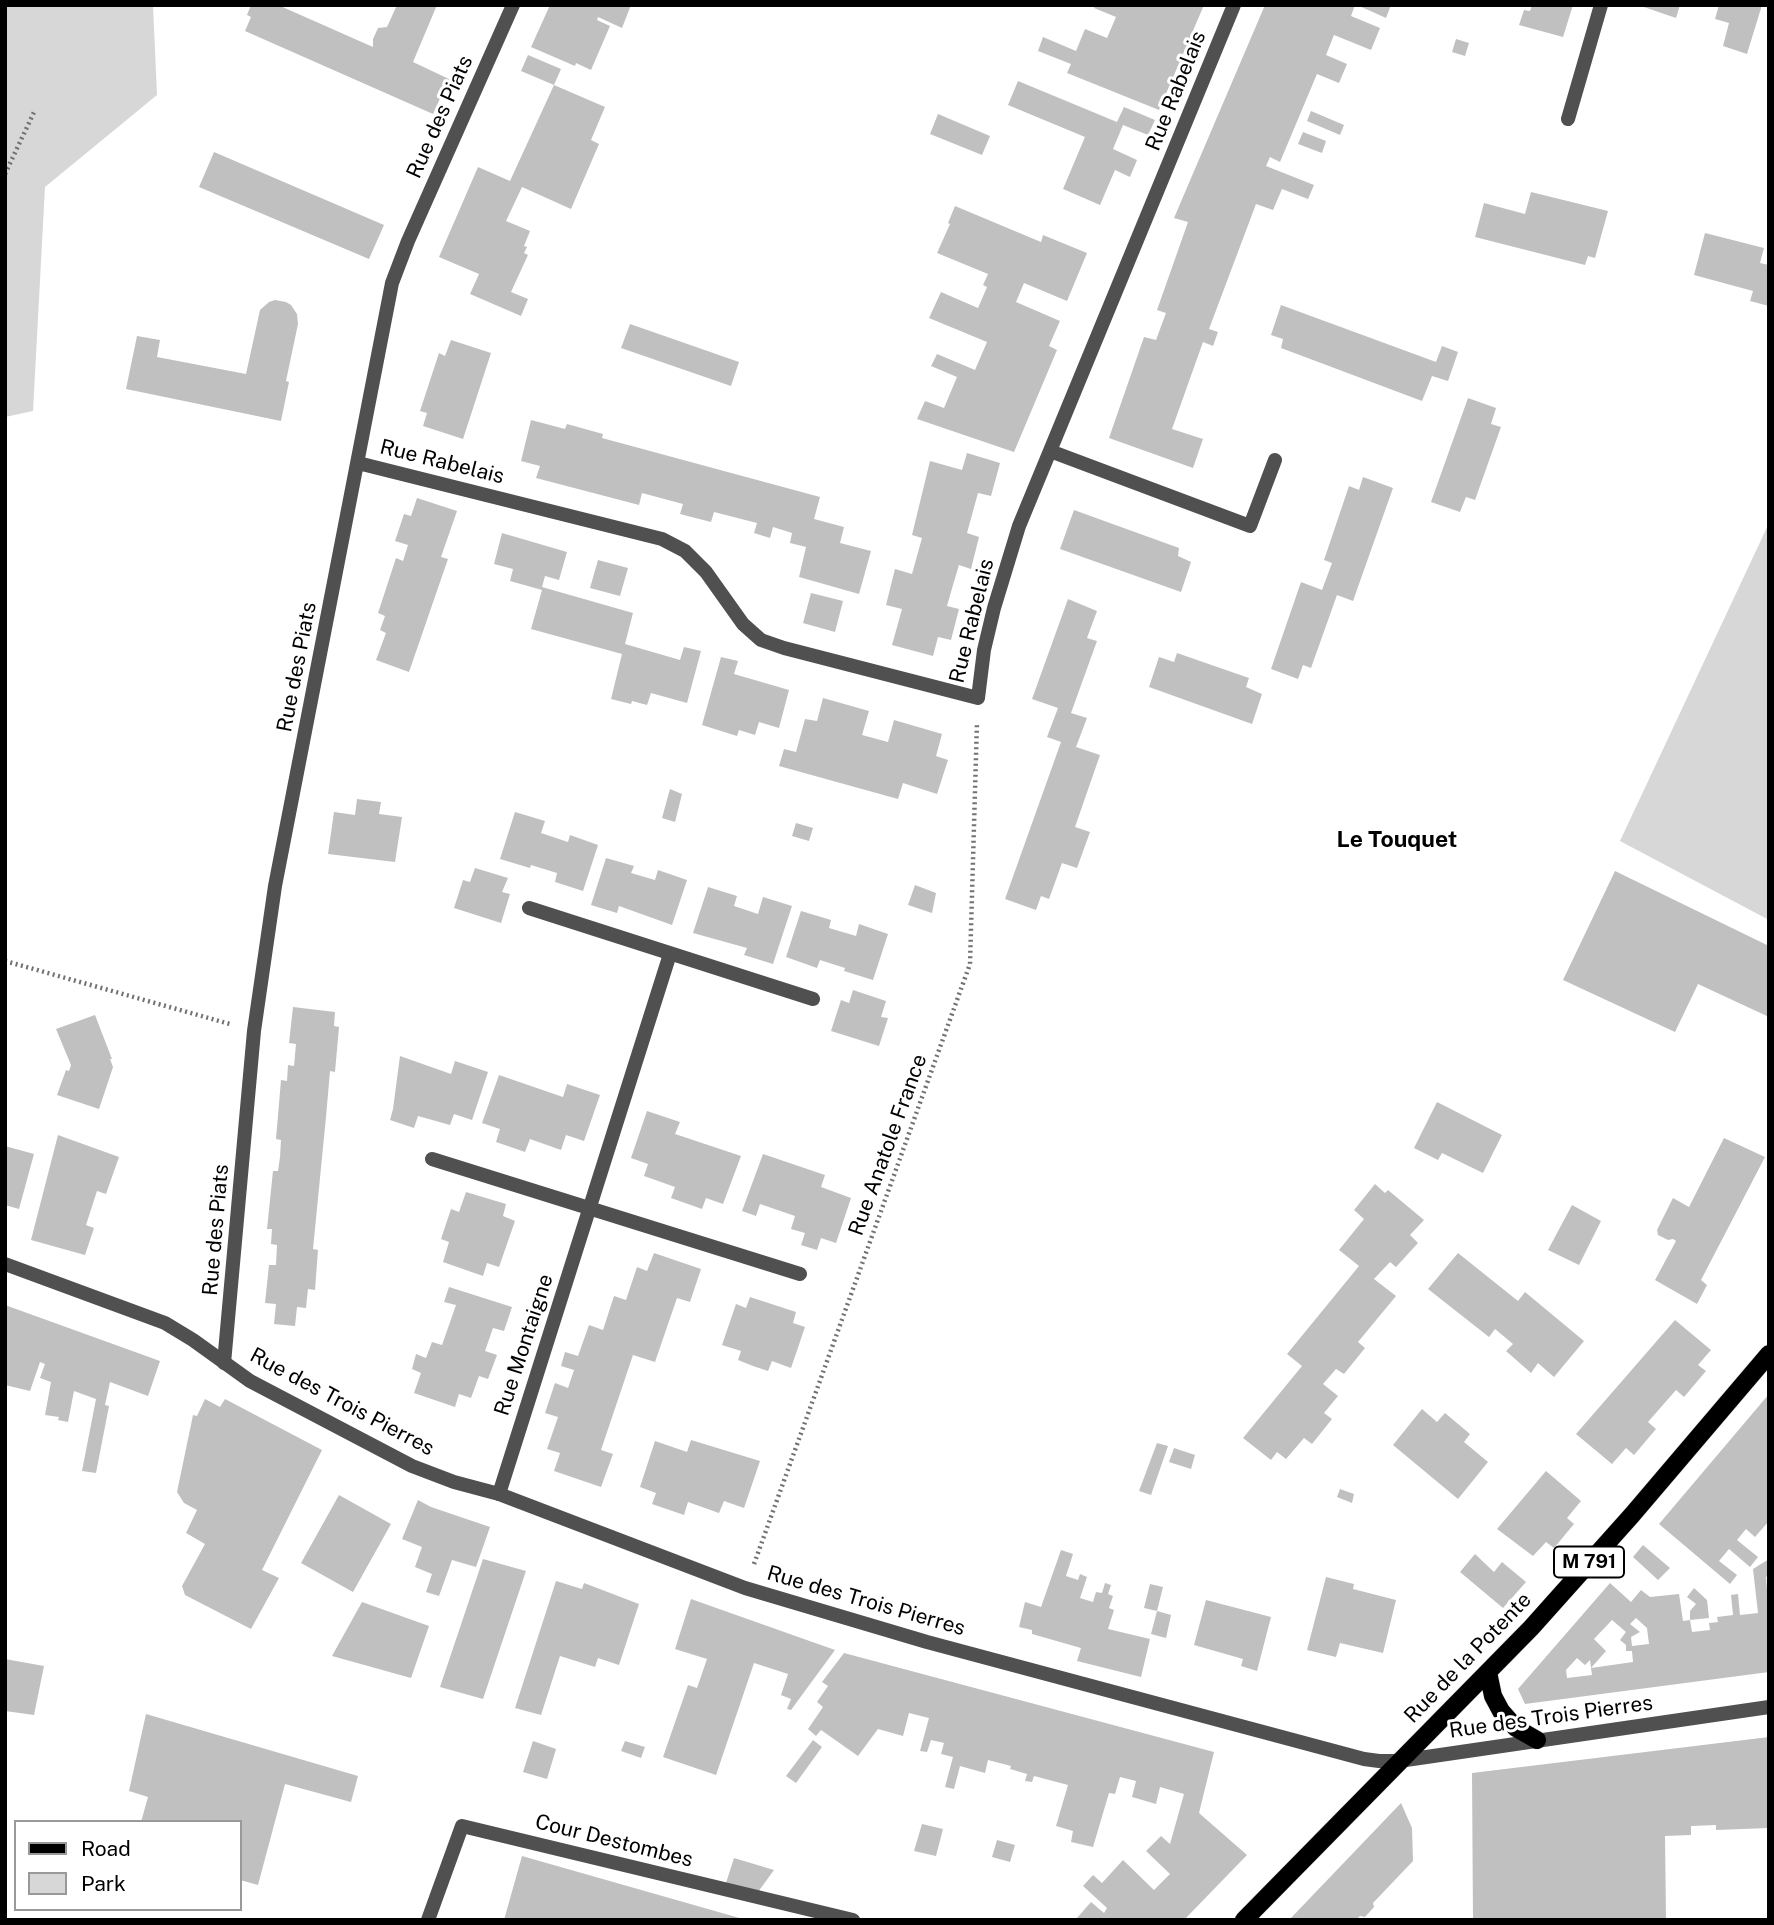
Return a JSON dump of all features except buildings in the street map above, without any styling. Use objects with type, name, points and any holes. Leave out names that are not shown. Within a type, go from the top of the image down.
[{"type":"main road","name":"Rue de la Potente","points":[[1244,1920],[1531,1628],[1625,1523],[1769,1354]]},
{"type":"main road","points":[[1488,1672],[1493,1696],[1501,1711],[1516,1728],[1537,1740]]},
{"type":"street","name":"Rue des Piats","points":[[225,1363],[254,1031],[275,887],[392,283],[513,5]]},
{"type":"street","name":"Rue Rabelais","points":[[358,463],[662,539],[685,551],[706,572],[743,625],[761,640],[978,698],[984,650],[994,608],[1019,526],[1234,5]]},
{"type":"street","points":[[1568,119],[1601,5]]},
{"type":"street","points":[[1050,451],[1250,526],[1275,460]]},
{"type":"street","points":[[529,908],[813,999]]},
{"type":"street","name":"Rue Montaigne","points":[[499,1494],[670,954]]},
{"type":"street","points":[[432,1159],[800,1274]]},
{"type":"street","name":"Rue des Trois Pierres","points":[[5,1264],[165,1323],[250,1381],[412,1466],[454,1482],[499,1494],[745,1588],[927,1642],[1364,1759],[1399,1761],[1769,1707]]},
{"type":"street","name":"Cour Destombes","points":[[428,1920],[462,1826],[853,1920]]},
{"type":"path","points":[[5,174],[35,110]]},
{"type":"path","name":"Rue Anatole France","points":[[745,1588],[970,964],[978,698]]},
{"type":"path","points":[[5,961],[254,1031]]},
{"type":"green space","points":[[5,5],[153,5],[157,95],[45,187],[33,411],[5,417]]},
{"type":"green space","points":[[1769,523],[1769,920],[1620,841]]},
{"type":"district","name":"Le Touquet","points":[[1397,840]]}]
